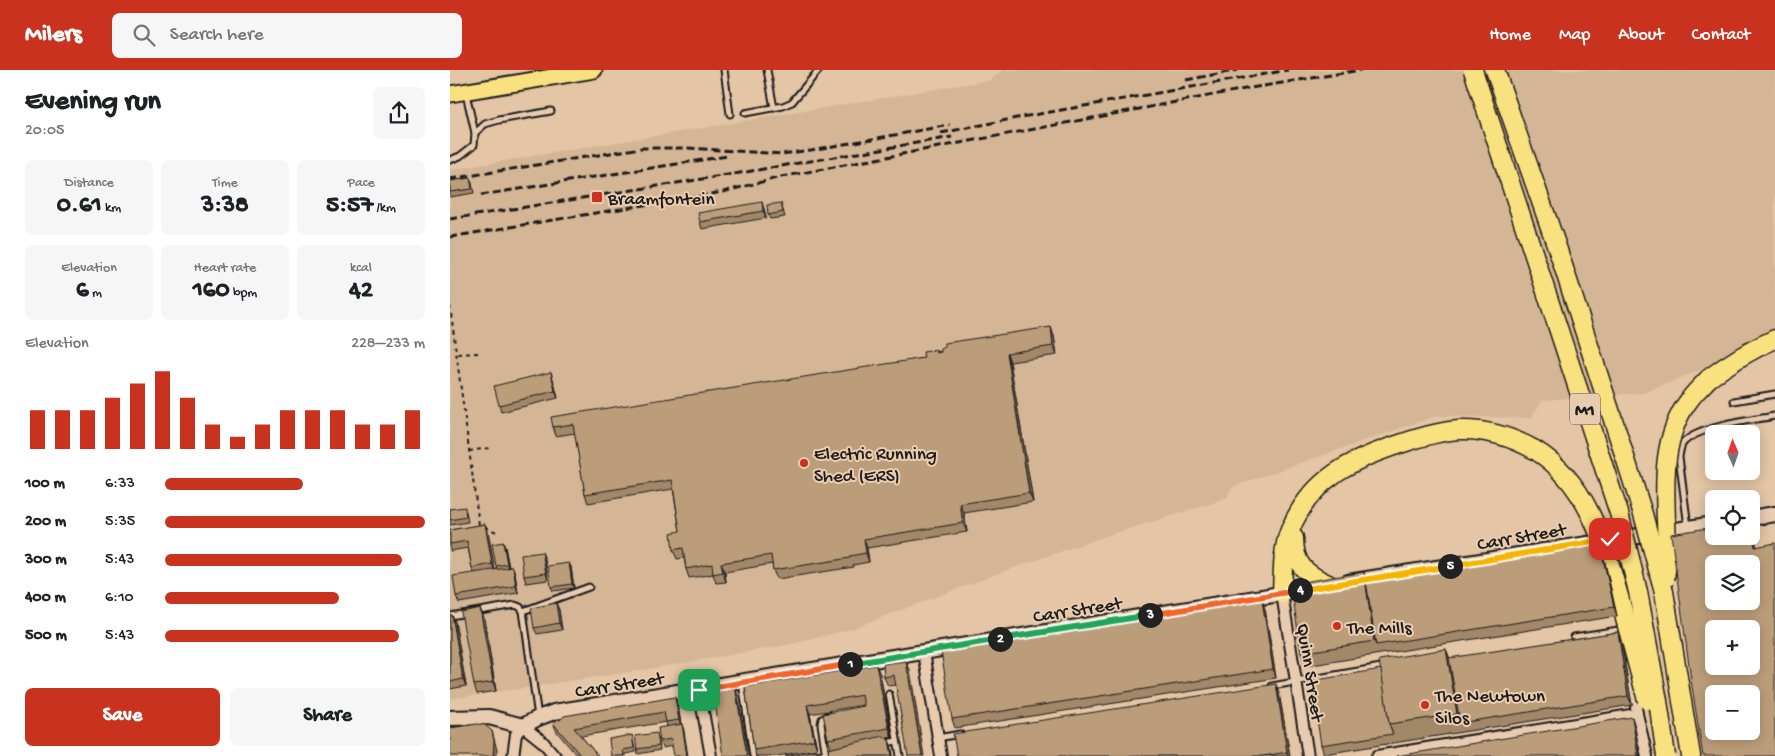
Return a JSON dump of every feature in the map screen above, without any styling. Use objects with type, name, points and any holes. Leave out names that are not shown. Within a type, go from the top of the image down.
[{"type":"highway","name":"M1","points":[[1473,70],[1618,513],[1638,592],[1658,701],[1664,756]]},
{"type":"highway","name":"M1","points":[[1495,70],[1557,246],[1643,514],[1664,592],[1690,756]]},
{"type":"highway","points":[[1664,592],[1668,550],[1664,486],[1666,460],[1680,416],[1689,399],[1708,379],[1729,363],[1775,339]]},
{"type":"highway","points":[[1282,594],[1286,542],[1294,522],[1310,497],[1329,476],[1339,469],[1379,450],[1426,436],[1459,430],[1478,430],[1510,438],[1535,450],[1552,462],[1572,482],[1596,524],[1609,560],[1664,756]]},
{"type":"highway","points":[[1294,522],[1294,551],[1299,564],[1313,577],[1330,585]]},
{"type":"main road","points":[[458,92],[594,70]]},
{"type":"street","points":[[1760,516],[1775,514]]},
{"type":"street","name":"Carr Street","points":[[522,726],[554,712],[700,694],[742,683],[924,652],[1610,539],[1705,525]]},
{"type":"street","points":[[1610,539],[1637,714],[1647,756]]},
{"type":"street","name":"Quinn Street","points":[[1282,594],[1308,756]]},
{"type":"street","points":[[924,652],[941,756]]},
{"type":"street","points":[[700,694],[711,756]]},
{"type":"street","points":[[1377,756],[1637,714]]},
{"type":"street","points":[[450,718],[489,717],[522,726],[543,742],[555,756]]},
{"type":"street","points":[[513,756],[516,734],[522,726]]},
{"type":"lane","points":[[724,70],[730,114]]},
{"type":"lane","points":[[767,70],[774,108]]},
{"type":"lane","points":[[745,113],[774,108],[792,102],[819,70]]},
{"type":"lane","points":[[450,160],[460,156],[474,146],[475,133],[458,92]]},
{"type":"lane","points":[[475,133],[485,124],[551,111]]},
{"type":"lane","points":[[1734,401],[1775,394]]},
{"type":"lane","points":[[1688,528],[1679,457],[1680,448],[1684,442],[1714,428],[1775,416]]},
{"type":"lane","points":[[523,611],[589,587]]},
{"type":"lane","points":[[450,616],[515,605],[520,607],[523,611],[538,718]]},
{"type":"lane","points":[[1574,637],[1625,630]]},
{"type":"lane","points":[[1267,687],[1381,667]]},
{"type":"lane","points":[[742,683],[753,756]]},
{"type":"lane","points":[[889,694],[900,756]]},
{"type":"lane","points":[[826,755],[821,724],[825,716],[834,714]]},
{"type":"lane","points":[[938,738],[967,733]]},
{"type":"lane","points":[[879,744],[897,741]]},
{"type":"lane","points":[[810,756],[826,755],[844,750]]},
{"type":"path","points":[[450,306],[479,525],[500,533]]},
{"type":"path","points":[[456,354],[478,353]]},
{"type":"path","points":[[469,451],[489,448]]},
{"type":"shaded area","points":[[1003,70],[1775,70],[1775,329],[1747,341],[1710,366],[1644,393],[1542,400],[1531,418],[1436,416],[1232,487],[1226,499],[1109,535],[1005,571],[851,629],[788,645],[630,672],[450,699],[450,170],[990,80]]},
{"type":"building","points":[[470,178],[472,189],[450,192],[450,181]]},
{"type":"building","points":[[762,202],[763,211],[700,222],[698,213]]},
{"type":"building","points":[[781,203],[783,212],[768,215],[767,205]]},
{"type":"building","name":"Electric Running Shed (ERS)","points":[[1051,327],[1053,346],[1007,353],[1029,493],[960,504],[963,523],[864,539],[866,553],[850,556],[850,558],[773,570],[771,555],[721,563],[723,572],[713,574],[712,564],[686,569],[683,548],[673,550],[671,533],[680,531],[672,480],[585,494],[573,424],[553,427],[551,417],[924,358],[923,352],[936,350],[936,353],[941,352],[941,349],[945,347],[945,343]]},
{"type":"building","points":[[551,372],[555,391],[499,405],[494,386]]},
{"type":"building","points":[[465,507],[466,517],[450,520],[450,509]]},
{"type":"building","points":[[485,524],[492,564],[472,568],[467,541],[450,544],[450,530]]},
{"type":"building","points":[[1705,528],[1705,545],[1755,545],[1755,547],[1775,543],[1775,756],[1703,756],[1671,534]]},
{"type":"building","points":[[503,542],[507,564],[496,566],[492,544]]},
{"type":"building","points":[[1600,545],[1614,607],[1376,645],[1366,581]]},
{"type":"building","points":[[542,552],[546,573],[524,576],[521,555]]},
{"type":"building","points":[[569,563],[572,584],[551,587],[548,566]]},
{"type":"building","points":[[513,567],[516,586],[456,596],[453,576]]},
{"type":"building","name":"The Mills","points":[[1364,572],[1374,641],[1301,653],[1291,584]]},
{"type":"building","points":[[1262,600],[1273,669],[952,719],[941,651]]},
{"type":"building","points":[[556,603],[559,623],[534,628],[531,608]]},
{"type":"building","points":[[480,608],[493,682],[474,685],[461,612]]},
{"type":"building","points":[[450,615],[452,615],[463,679],[450,682]]},
{"type":"building","points":[[1618,632],[1628,696],[1460,723],[1449,658]]},
{"type":"building","name":"The Newtown Silos","points":[[1446,649],[1457,714],[1389,724],[1379,660]]},
{"type":"building","points":[[906,661],[922,756],[908,756],[894,675],[884,677],[883,664]]},
{"type":"building","points":[[876,665],[889,728],[828,739],[823,714],[864,706],[862,695],[807,705],[814,740],[754,750],[745,687]]},
{"type":"building","points":[[1381,669],[1389,724],[1393,734],[1321,745],[1311,681]]},
{"type":"building","points":[[1276,684],[1287,752],[1263,756],[957,756],[953,734]]},
{"type":"building","points":[[735,686],[747,756],[723,756],[713,689]]},
{"type":"building","points":[[675,697],[679,720],[666,722],[664,712],[574,728],[598,756],[581,756],[553,723],[564,716]]},
{"type":"building","points":[[1632,717],[1638,756],[1397,756]]},
{"type":"building","points":[[477,724],[485,725],[492,731],[494,741],[493,756],[450,756],[450,728]]},
{"type":"building","points":[[682,724],[687,756],[674,756],[671,739],[660,741],[658,728]]},
{"type":"building","points":[[657,733],[659,746],[637,749],[635,736]]},
{"type":"building","points":[[632,735],[634,748],[623,750],[624,756],[611,756],[609,739]]},
{"type":"building","points":[[883,736],[889,740],[892,756],[829,756],[828,749]]},
{"type":"building","points":[[817,750],[817,756],[785,756]]},
{"type":"railway","points":[[1186,80],[1238,70]]},
{"type":"railway","points":[[941,133],[1288,70]]},
{"type":"railway","points":[[450,237],[723,192],[781,177],[1245,89],[1361,70]]},
{"type":"railway","points":[[450,179],[641,148],[688,148],[782,154],[950,125]]},
{"type":"railway","points":[[450,219],[952,137]]},
{"type":"railway","points":[[481,195],[727,156]]},
{"type":"place","name":"Braamfontein","points":[[597,197]]},
{"type":"place","name":"Electric Running Shed (ERS)","points":[[804,463]]},
{"type":"place","name":"The Mills","points":[[1337,626]]},
{"type":"place","name":"The Newtown Silos","points":[[1425,705]]},
{"type":"route","points":[[699,690],[1610,539]]}]
